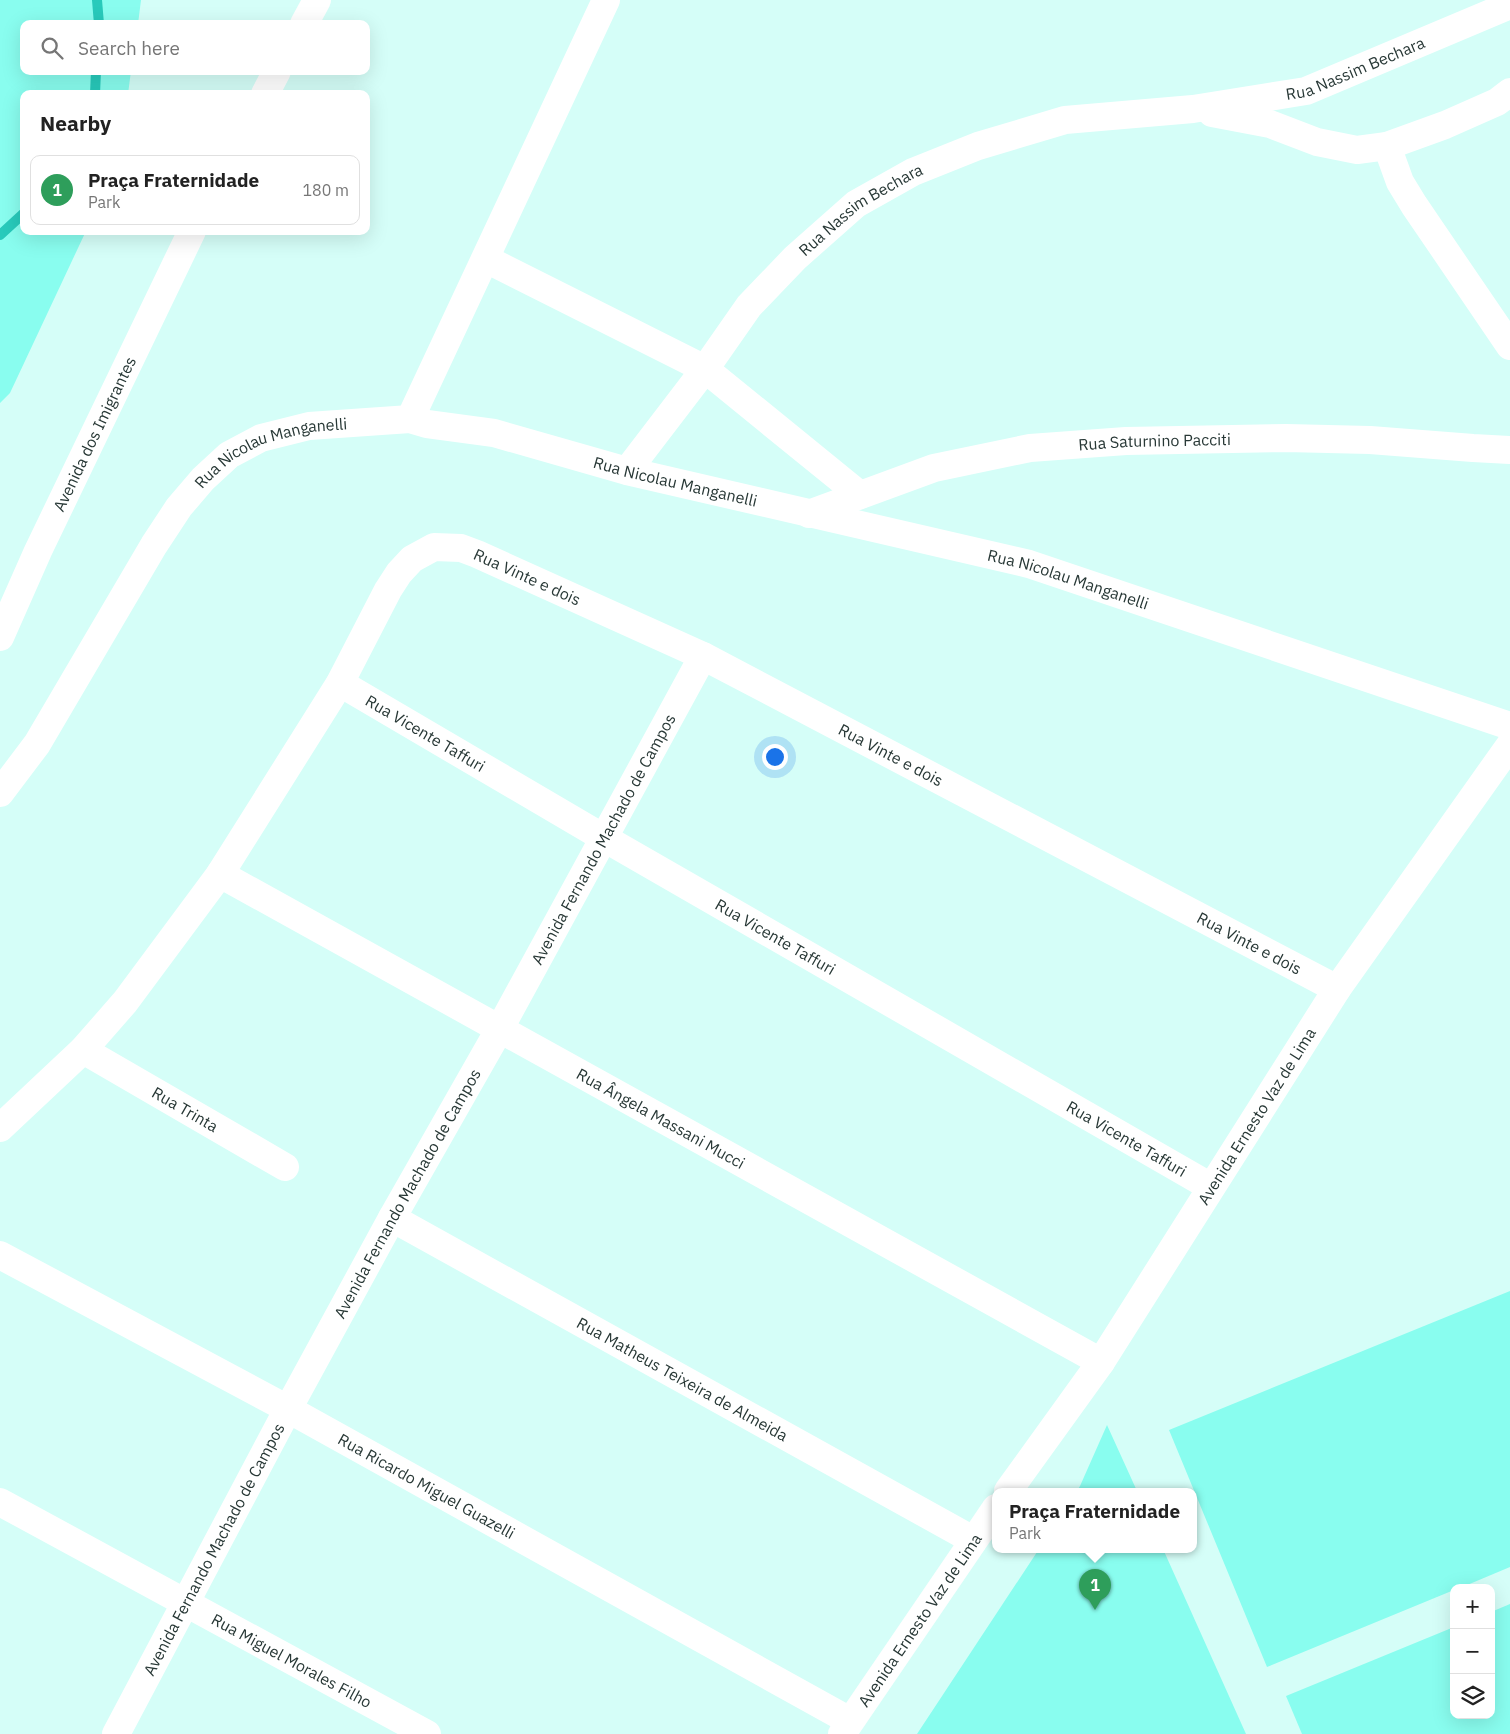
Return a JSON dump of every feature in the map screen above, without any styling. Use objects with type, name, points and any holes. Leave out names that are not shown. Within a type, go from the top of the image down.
[{"type":"street","points":[[306,20],[317,0]]},
{"type":"street","points":[[410,419],[606,0]]},
{"type":"street","name":"Rua Nassim Bechara","points":[[627,472],[705,369],[749,306],[795,258],[856,204],[913,172],[978,146],[1065,120],[1193,109],[1306,91],[1510,6]]},
{"type":"street","points":[[267,90],[275,75]]},
{"type":"street","points":[[1270,124],[1306,91]]},
{"type":"street","name":"Rua Nassim Bechara","points":[[1193,109],[1270,124],[1317,142],[1356,150],[1387,146],[1445,125],[1497,102],[1510,92]]},
{"type":"street","points":[[1387,146],[1400,182],[1414,205],[1510,346]]},
{"type":"street","name":"Avenida dos Imigrantes","points":[[0,637],[46,533],[190,235]]},
{"type":"street","points":[[486,259],[705,369],[860,495]]},
{"type":"street","name":"Rua Nicolau Manganelli","points":[[0,793],[37,744],[154,545],[179,507],[203,479],[229,455],[261,438],[309,426],[410,419],[427,424],[494,433],[627,472],[1028,564],[1510,726]]},
{"type":"street","name":"Rua Saturnino Pacciti","points":[[809,514],[934,468],[1030,448],[1136,441],[1286,438],[1370,440],[1510,450]]},
{"type":"street","name":"Rua Vinte e dois","points":[[340,683],[388,590],[412,559],[434,547],[461,548],[703,656],[1337,989]]},
{"type":"street","name":"Avenida Fernando Machado de Campos","points":[[116,1734],[392,1218],[499,1030],[703,656]]},
{"type":"street","points":[[0,1128],[83,1050],[131,994],[220,874],[340,683]]},
{"type":"street","name":"Rua Vicente Taffuri","points":[[340,683],[604,838],[1211,1187]]},
{"type":"street","name":"Avenida Ernesto Vaz de Lima","points":[[1010,1488],[1101,1362],[1337,989],[1510,746]]},
{"type":"street","name":"Rua Ângela Massani Mucci","points":[[220,874],[1101,1362]]},
{"type":"street","name":"Rua Trinta","points":[[83,1050],[285,1167]]},
{"type":"street","name":"Rua Matheus Teixeira de Almeida","points":[[392,1218],[973,1540]]},
{"type":"street","name":"Rua Ricardo Miguel Guazelli","points":[[0,1255],[288,1410],[846,1727]]},
{"type":"street","name":"Rua Miguel Morales Filho","points":[[0,1502],[426,1734]]},
{"type":"street","name":"Avenida Ernesto Vaz de Lima","points":[[846,1727],[992,1514]]},
{"type":"shaded area","points":[[0,0],[141,0],[138,20],[20,20],[20,75],[130,75],[129,90],[20,90],[20,235],[84,235],[10,393],[0,403]]},
{"type":"shaded area","points":[[1510,1291],[1510,1567],[1470,1584],[1450,1584],[1450,1592],[1267,1667],[1197,1498],[1197,1488],[1193,1488],[1169,1430]]},
{"type":"shaded area","points":[[1107,1425],[1136,1488],[1079,1488]]},
{"type":"shaded area","points":[[1036,1553],[1165,1553],[1246,1734],[917,1734]]},
{"type":"shaded area","points":[[1510,1604],[1510,1734],[1302,1734],[1286,1696],[1450,1629],[1450,1719],[1495,1719],[1495,1610]]},
{"type":"waterway","points":[[97,0],[99,20]]},
{"type":"waterway","points":[[95,90],[96,75]]},
{"type":"waterway","points":[[0,235],[20,217]]},
{"type":"place","name":"Praça Fraternidade","points":[[1095,1610]]}]
